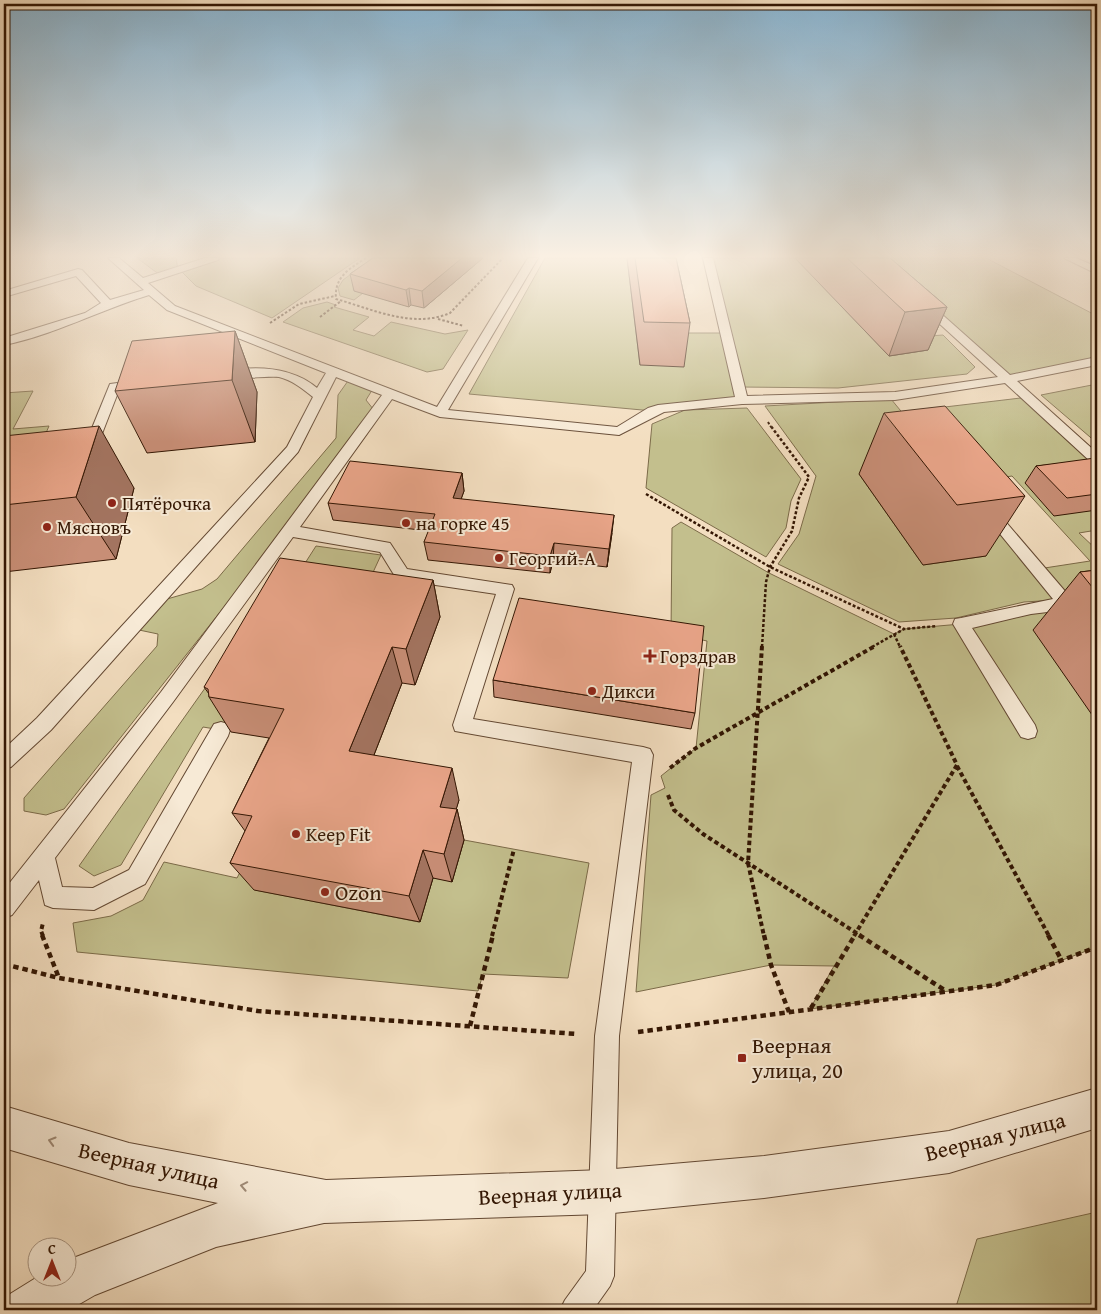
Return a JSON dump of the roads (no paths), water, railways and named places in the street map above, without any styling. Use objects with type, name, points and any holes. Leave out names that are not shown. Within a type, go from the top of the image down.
[{"type":"street","name":"Веерная улица","points":[[4,1127],[129,1164],[326,1202],[603,1192],[764,1177],[949,1152],[1097,1108]]},
{"type":"street","points":[[26,1310],[80,1278],[216,1225],[326,1202]]},
{"type":"lane","points":[[4,342],[78,319]]},
{"type":"lane","points":[[199,319],[440,412],[619,431],[653,411],[663,408],[747,400],[895,396],[1009,379],[1097,361]]},
{"type":"lane","points":[[440,412],[496,319]]},
{"type":"lane","points":[[725,319],[747,400]]},
{"type":"lane","points":[[941,319],[1097,460]]},
{"type":"lane","points":[[210,377],[268,371],[289,376],[305,383],[320,398]]},
{"type":"lane","points":[[4,761],[44,724],[293,450],[332,372]]},
{"type":"lane","points":[[75,443],[93,441],[114,387],[152,383]]},
{"type":"lane","points":[[4,907],[167,697],[391,392]]},
{"type":"lane","points":[[895,396],[907,410]]},
{"type":"lane","points":[[977,497],[1066,604]]},
{"type":"lane","points":[[290,530],[384,547],[402,574],[506,590],[462,725],[643,755],[650,778],[607,1036],[600,1276],[575,1310]]},
{"type":"lane","points":[[1028,731],[961,624],[1031,608],[1097,600]]},
{"type":"lane","points":[[44,854],[53,897],[94,899],[137,878],[221,730]]},
{"type":"place","name":"Пятёрочка","points":[[112,503]]},
{"type":"place","name":"на горке 45","points":[[406,523]]},
{"type":"place","name":"Мясновъ","points":[[47,527]]},
{"type":"place","name":"Георгий-А","points":[[499,558]]},
{"type":"place","name":"Горздрав","points":[[650,656]]},
{"type":"place","name":"Дикси","points":[[592,691]]},
{"type":"place","name":"Keep Fit","points":[[296,834]]},
{"type":"place","name":"Ozon","points":[[325,892]]},
{"type":"place","name":"Веерная улица, 20","points":[[742,1058]]}]
